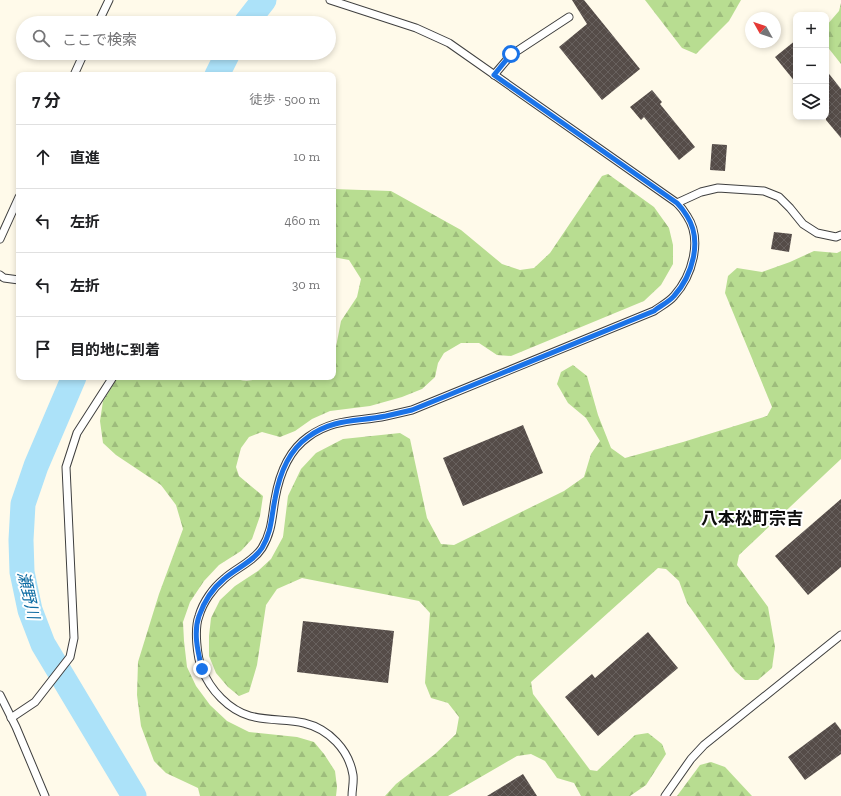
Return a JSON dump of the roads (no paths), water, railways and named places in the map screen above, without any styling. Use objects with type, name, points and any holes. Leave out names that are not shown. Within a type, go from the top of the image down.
[{"type":"lane","points":[[101,16],[109,0]]},
{"type":"lane","points":[[330,0],[416,28],[449,43],[677,203],[688,216],[693,232],[695,253],[688,277],[673,297],[654,311],[412,410],[325,426],[307,438],[293,452],[281,473],[275,499],[271,528],[261,550],[246,564],[224,579],[210,594],[198,616],[196,639],[202,669],[214,691],[229,706],[250,716],[304,723],[321,729],[336,741],[349,758],[353,776],[352,796]]},
{"type":"lane","points":[[494,75],[511,54],[569,17]]},
{"type":"lane","points":[[75,72],[81,60]]},
{"type":"lane","points":[[677,203],[701,192],[718,188],[764,191],[779,197],[803,224],[817,233],[836,237],[841,235]]},
{"type":"lane","points":[[0,239],[16,204]]},
{"type":"lane","points":[[0,275],[4,278],[16,280]]},
{"type":"lane","points":[[12,718],[35,702],[70,657],[74,638],[66,467],[77,433],[111,380]]},
{"type":"lane","points":[[665,796],[691,759],[704,745],[841,635]]},
{"type":"lane","points":[[0,695],[12,718],[45,796]]},
{"type":"waterway","name":"瀬野川","points":[[251,16],[264,0]]},
{"type":"waterway","name":"瀬野川","points":[[218,72],[224,60]]},
{"type":"waterway","name":"瀬野川","points":[[73,380],[36,466],[23,504],[21,540],[22,572],[30,610],[43,644],[134,796]]},
{"type":"district","name":"八本松町宗吉","points":[[752,518]]}]
